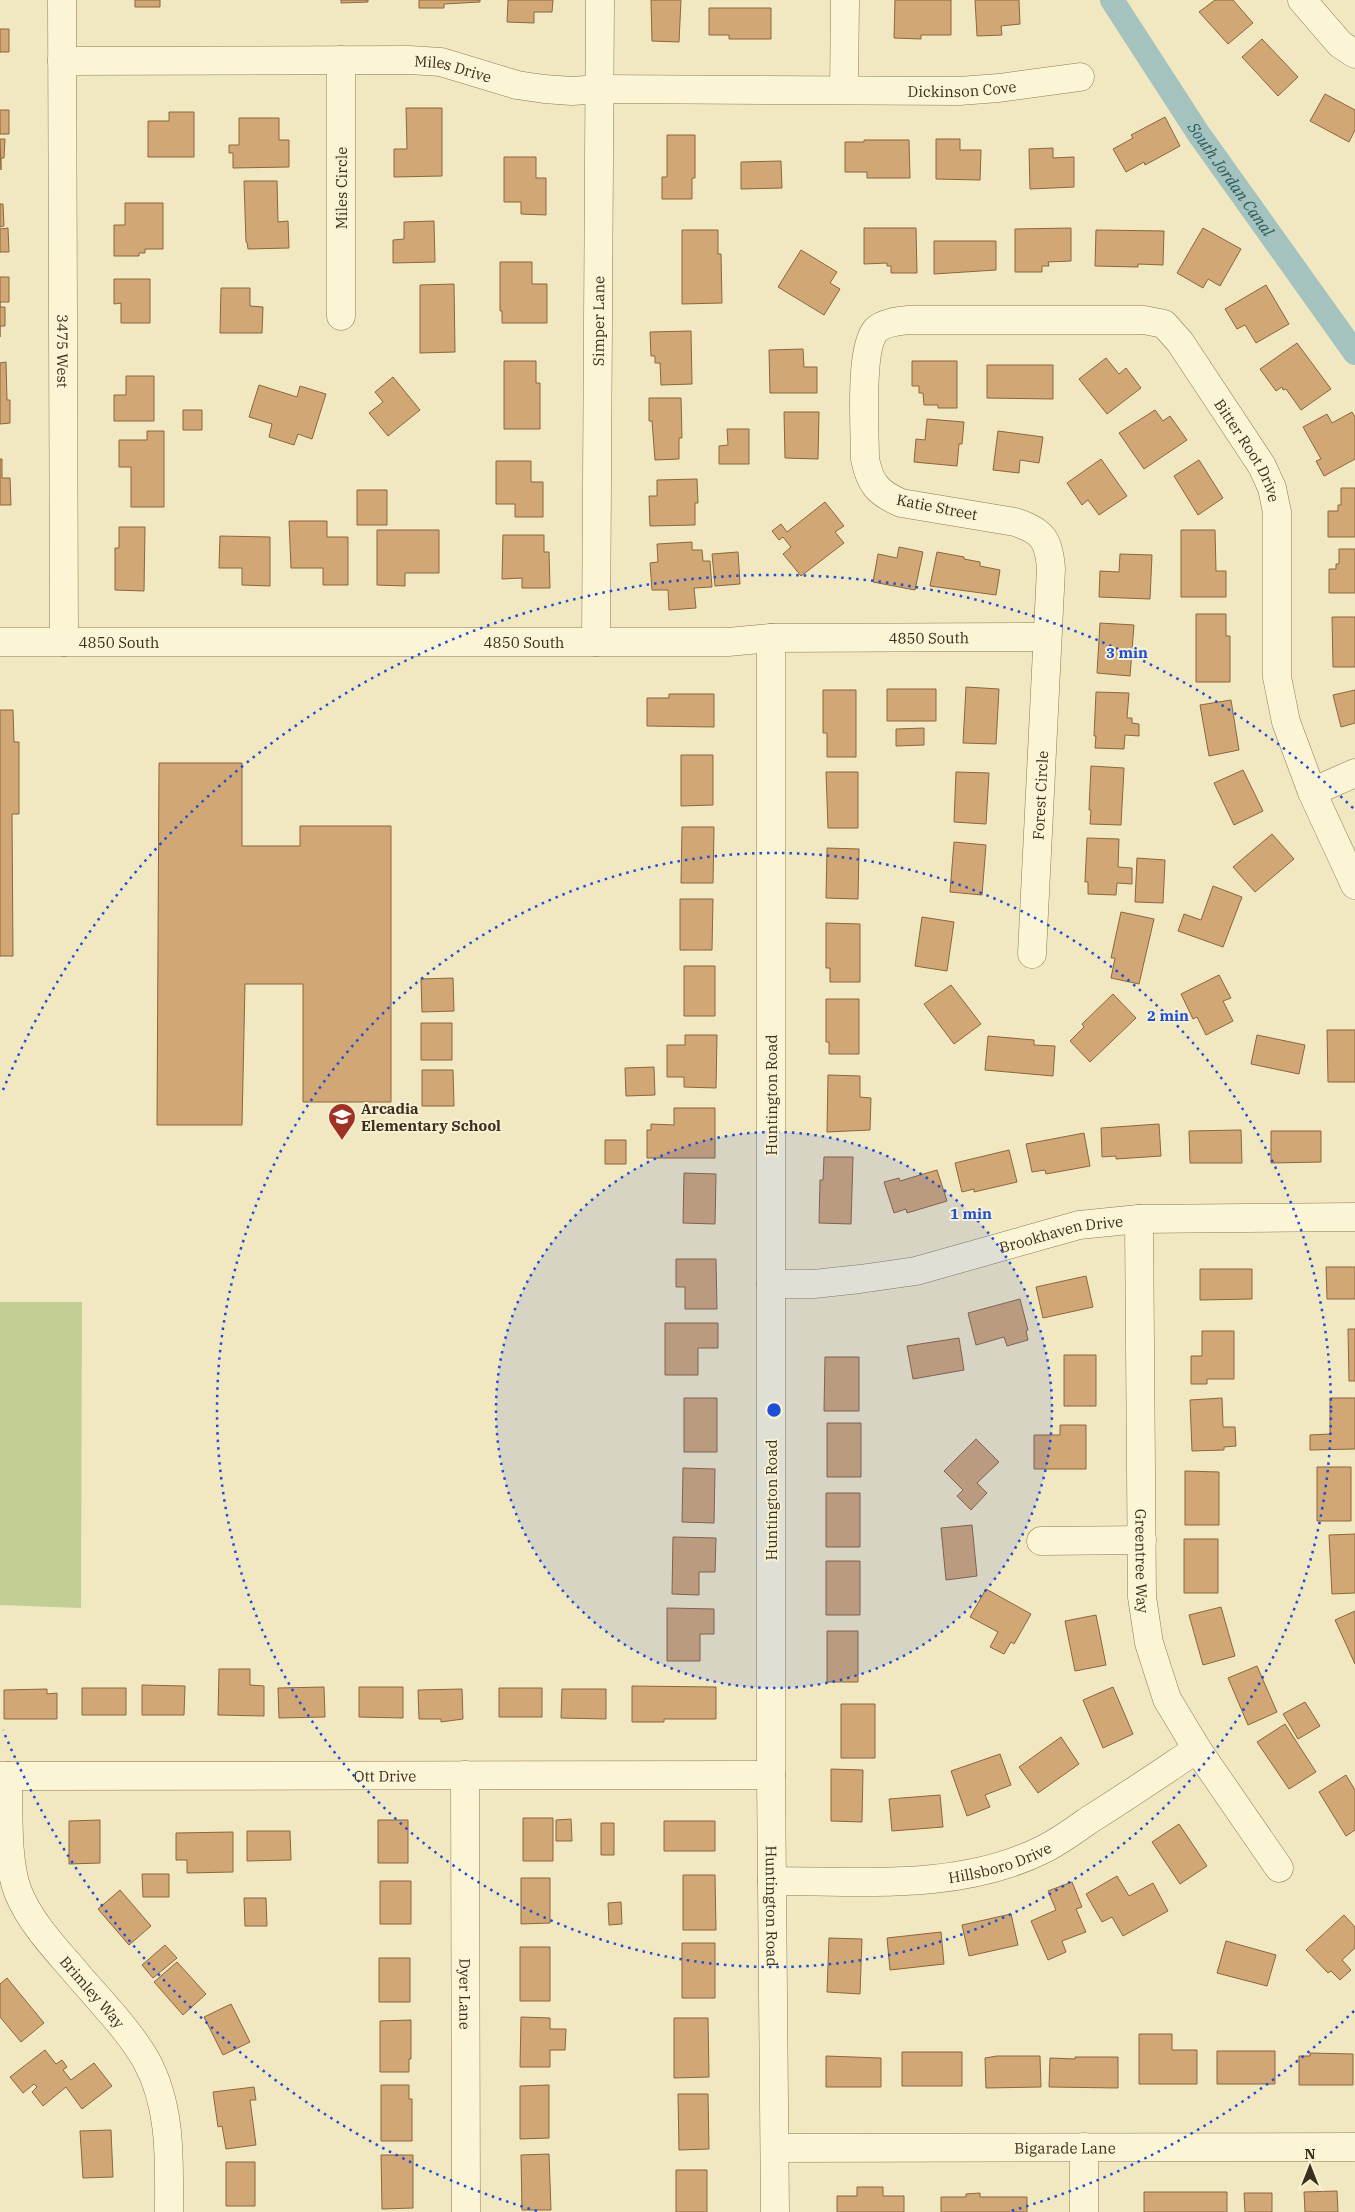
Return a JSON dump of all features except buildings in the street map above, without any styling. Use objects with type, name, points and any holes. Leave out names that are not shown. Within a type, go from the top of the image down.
[{"type":"street","name":"3475 West","points":[[62,0],[64,642]]},
{"type":"street","name":"Simper Lane","points":[[596,642],[600,0]]},
{"type":"street","points":[[844,89],[845,0]]},
{"type":"street","points":[[1302,0],[1348,49]]},
{"type":"street","name":"Miles Circle","points":[[341,60],[341,316]]},
{"type":"street","name":"Miles Drive","points":[[62,61],[409,60],[441,62],[516,85],[572,91],[600,89],[844,89]]},
{"type":"street","name":"Dickinson Cove","points":[[844,89],[959,90],[999,88],[1080,77]]},
{"type":"street","name":"Bitter Root Drive","points":[[868,342],[877,328],[893,322],[910,320],[1144,320],[1164,324],[1180,342],[1257,457],[1272,488],[1276,512],[1277,677],[1286,722],[1312,792],[1355,885]]},
{"type":"street","name":"Katie Street","points":[[868,342],[865,361],[865,459],[868,474],[875,486],[886,496],[901,503],[1015,522],[1032,527],[1044,537],[1050,552],[1051,570],[1046,637]]},
{"type":"street","name":"4850 South","points":[[0,642],[728,642],[771,638],[1046,637]]},
{"type":"street","name":"Forest Circle","points":[[1032,954],[1046,637]]},
{"type":"street","name":"Huntington Road","points":[[771,638],[771,1775],[775,2212]]},
{"type":"street","points":[[1312,792],[1355,773]]},
{"type":"street","name":"Brookhaven Drive","points":[[771,1284],[833,1282],[916,1270],[1079,1225],[1139,1219],[1355,1218]]},
{"type":"street","name":"Greentree Way","points":[[1139,1219],[1142,1597],[1149,1643],[1167,1699],[1197,1749],[1279,1868]]},
{"type":"street","points":[[1041,1541],[1142,1540]]},
{"type":"street","name":"Hillsboro Drive","points":[[772,1881],[889,1881],[941,1878],[977,1872],[1012,1862],[1045,1849],[1197,1749]]},
{"type":"street","name":"Dyer Lane","points":[[465,1775],[466,2212]]},
{"type":"street","name":"Ott Drive","points":[[4,1776],[771,1775]]},
{"type":"street","name":"Brimley Way","points":[[4,1776],[12,1863],[18,1891],[30,1916],[126,2032],[146,2061],[156,2085],[164,2111],[168,2138],[169,2212]]},
{"type":"street","points":[[1084,2146],[1084,2212]]},
{"type":"street","name":"Bigarade Lane","points":[[775,2148],[1355,2147]]},
{"type":"green space","points":[[0,1302],[82,1302],[81,1608],[0,1605]]},
{"type":"waterway","name":"South Jordan Canal","points":[[1112,0],[1198,133],[1355,353]]},
{"type":"place","name":"Arcadia Elementary School","points":[[342,1141]]}]
